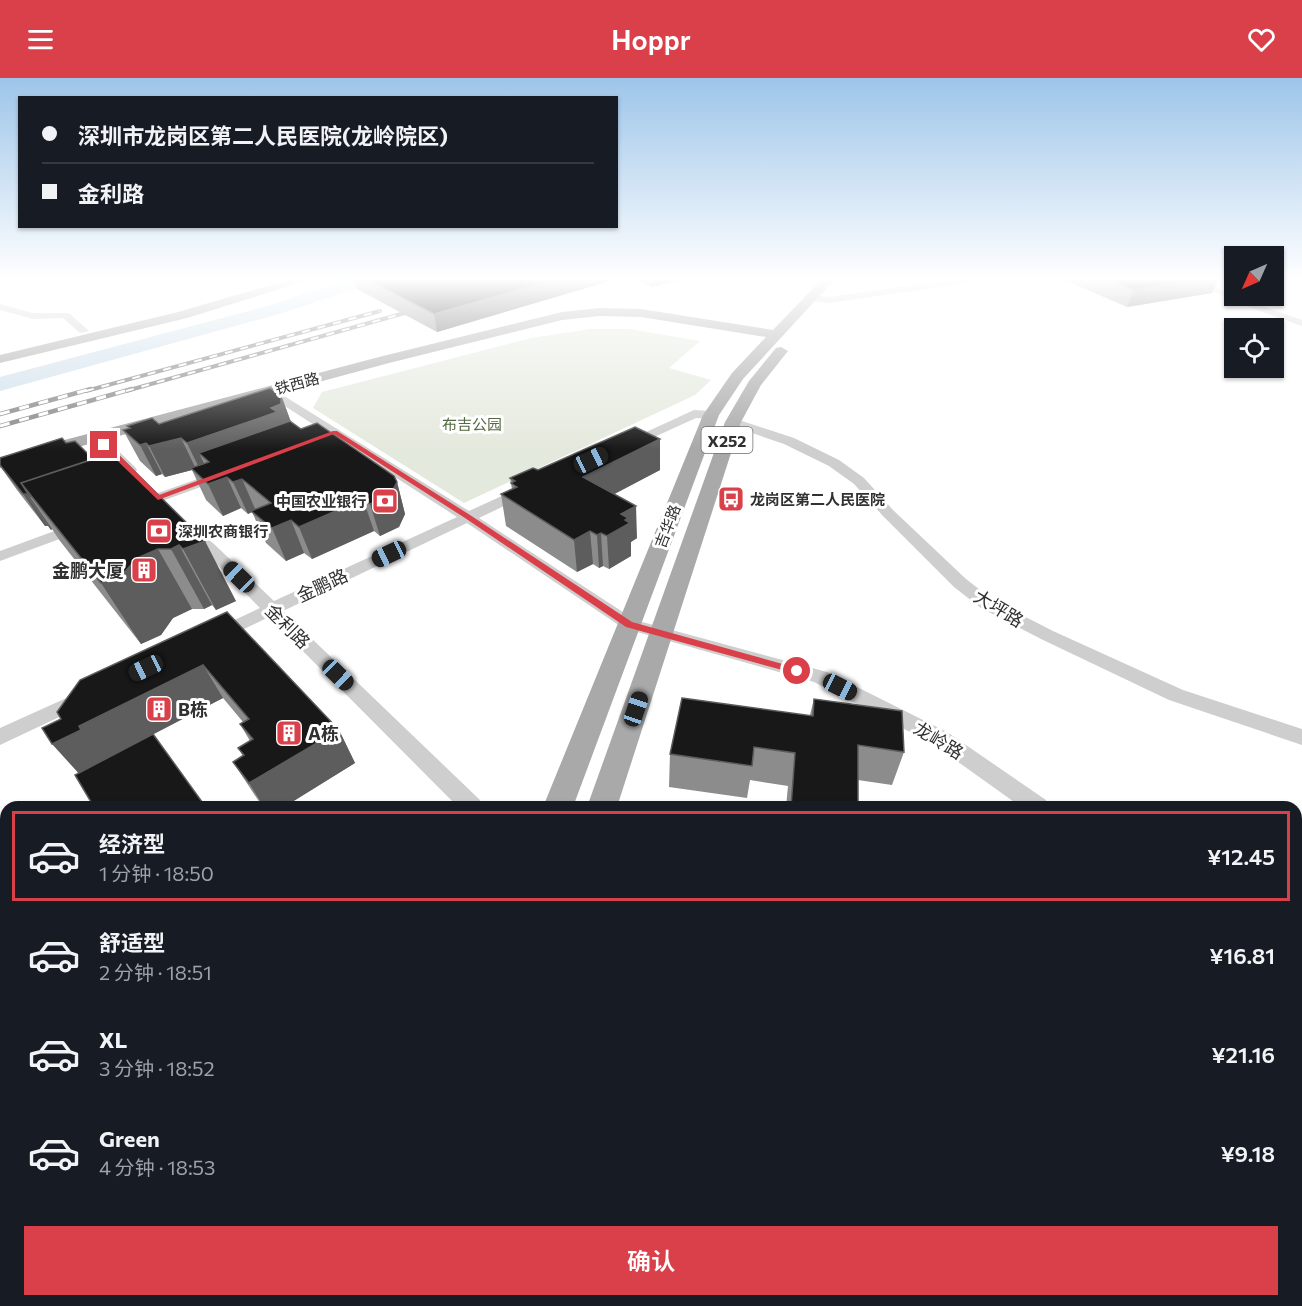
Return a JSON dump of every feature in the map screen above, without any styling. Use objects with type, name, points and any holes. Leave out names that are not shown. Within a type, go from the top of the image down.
[{"type":"main road","points":[[0,352],[70,335]]},
{"type":"main road","points":[[0,359],[97,335]]},
{"type":"main road","name":"铁西路","points":[[0,473],[104,445],[137,431],[394,358],[486,335]]},
{"type":"main road","name":"铁西路","points":[[0,463],[281,398],[523,335]]},
{"type":"main road","name":"铁西路","points":[[751,335],[771,338]]},
{"type":"main road","name":"铁西路","points":[[757,335],[771,338]]},
{"type":"main road","name":"吉华路","points":[[560,801],[711,415],[735,379],[774,335]]},
{"type":"main road","name":"吉华路","points":[[604,801],[733,422],[754,384],[795,335]]},
{"type":"street","name":"龙岭路","points":[[281,398],[468,516],[629,624],[820,677],[940,738],[1029,801]]},
{"type":"street","points":[[608,453],[694,414],[711,415]]},
{"type":"street","name":"大坪路","points":[[733,422],[789,441],[834,463],[859,481],[888,513],[960,583],[987,604],[1047,636],[1176,696],[1302,736]]},
{"type":"street","points":[[313,440],[335,432]]},
{"type":"street","name":"金利路","points":[[104,445],[466,801]]},
{"type":"street","points":[[116,513],[236,469]]},
{"type":"street","name":"金鹏路","points":[[206,640],[532,487]]},
{"type":"street","points":[[0,556],[95,521]]},
{"type":"street","points":[[0,737],[98,691]]},
{"type":"green space","name":"布吉公园","points":[[549,335],[666,335],[700,341],[669,368],[711,380],[695,395],[464,503],[313,408],[322,392]]},
{"type":"building","points":[[270,388],[281,395],[281,404],[271,408],[277,412],[187,443],[181,438],[149,446],[146,443],[140,445],[123,430],[130,428],[127,426],[152,418],[159,424]]},
{"type":"building","points":[[290,421],[301,429],[317,423],[394,476],[397,482],[390,495],[370,504],[363,499],[299,527],[291,520],[272,528],[251,511],[271,503],[242,479],[233,482],[227,477],[208,484],[191,468],[209,462],[199,453]]},
{"type":"building","points":[[635,427],[660,439],[583,477],[636,506],[621,514],[628,518],[625,520],[630,523],[607,536],[601,533],[597,535],[590,531],[574,540],[501,494],[517,487],[511,483],[515,481],[510,478],[533,468],[538,470]]},
{"type":"building","points":[[62,438],[66,443],[75,441],[93,459],[21,483],[29,498],[23,494],[0,465],[0,458]]},
{"type":"building","points":[[115,452],[205,541],[183,549],[179,545],[171,549],[158,549],[137,558],[123,574],[101,583],[21,483]]},
{"type":"building","points":[[227,612],[339,730],[249,783],[233,762],[244,755],[238,748],[253,739],[240,724],[249,719],[203,665],[79,726],[81,730],[52,744],[42,728],[61,719],[57,712],[80,680]]},
{"type":"building","points":[[682,698],[813,716],[814,699],[902,711],[904,752],[858,745],[858,801],[791,801],[795,753],[754,747],[752,766],[670,754]]},
{"type":"building","points":[[153,734],[201,801],[90,801],[75,775]]},
{"type":"waterway","points":[[0,384],[180,335]]},
{"type":"railway","points":[[86,391],[291,335]]},
{"type":"railway","points":[[126,391],[325,335]]},
{"type":"railway","points":[[0,414],[91,389]]},
{"type":"railway","points":[[0,426],[132,389]]},
{"type":"place","name":"龙岗区第二人民医院","points":[[731,499]]},
{"type":"place","name":"中国农业银行","points":[[385,501]]},
{"type":"place","name":"深圳农商银行","points":[[159,531]]},
{"type":"place","name":"金鹏大厦","points":[[144,570]]},
{"type":"place","name":"B栋","points":[[159,709]]},
{"type":"place","name":"A栋","points":[[289,733]]},
{"type":"route","points":[[104,445],[158,498],[335,432],[468,516],[629,624],[797,671]]}]
